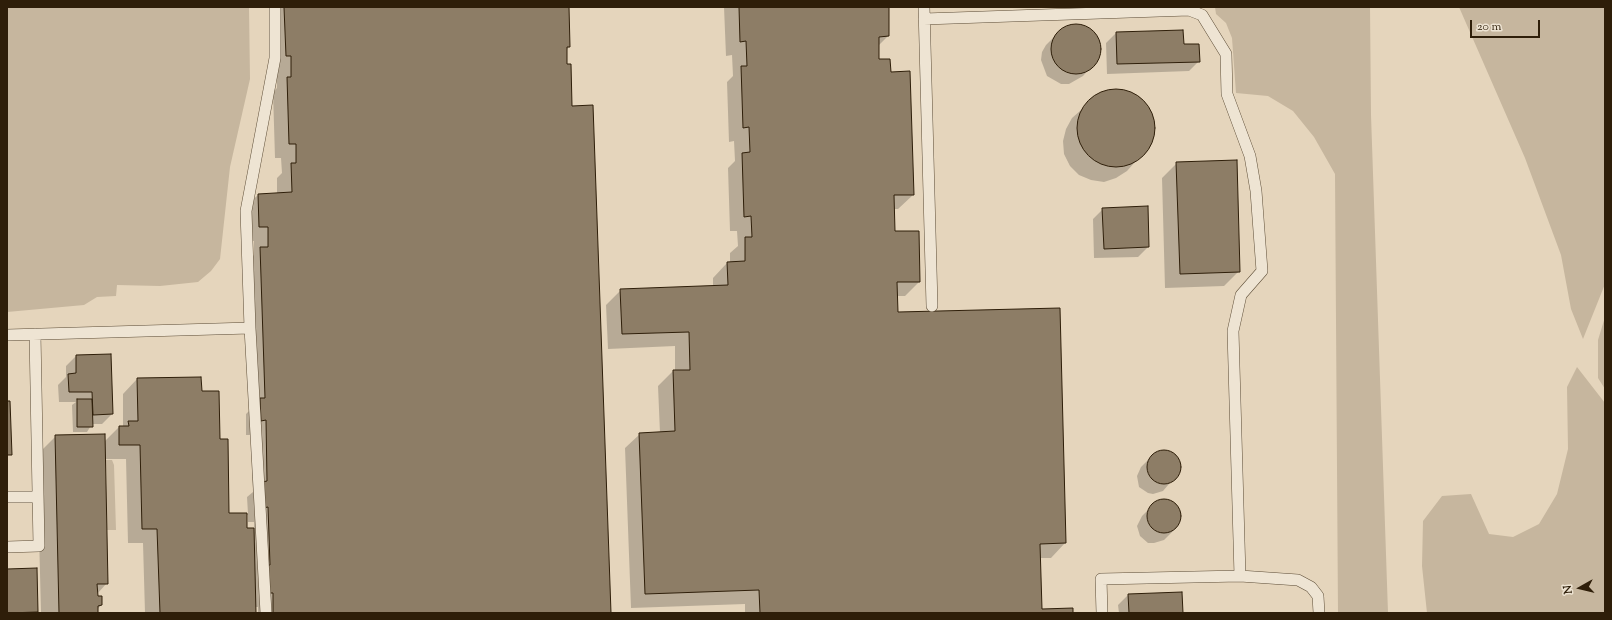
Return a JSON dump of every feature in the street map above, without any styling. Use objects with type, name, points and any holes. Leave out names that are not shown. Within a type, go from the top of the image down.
[{"type":"lane","points":[[266,613],[250,328],[246,211],[275,58],[275,7]]},
{"type":"lane","points":[[924,7],[932,306]]},
{"type":"lane","points":[[924,19],[1189,10],[1202,15],[1226,54],[1227,94],[1250,156],[1256,191],[1262,271],[1241,295],[1233,331],[1240,576]]},
{"type":"lane","points":[[7,336],[250,328]]},
{"type":"lane","points":[[7,547],[39,546],[35,334]]},
{"type":"lane","points":[[7,497],[38,497]]},
{"type":"lane","points":[[1102,613],[1101,579],[1240,576],[1298,580],[1311,586],[1318,596],[1319,613]]},
{"type":"shaded area","points":[[7,7],[249,7],[250,79],[230,167],[220,259],[211,271],[198,282],[160,286],[117,285],[116,296],[97,297],[84,305],[7,312]]},
{"type":"shaded area","points":[[1215,7],[1370,7],[1371,115],[1388,613],[1338,613],[1335,174],[1314,137],[1293,111],[1268,96],[1236,93],[1232,38],[1226,23],[1216,14]]},
{"type":"shaded area","points":[[1459,7],[1605,7],[1605,284],[1583,339],[1571,309],[1561,255],[1525,158]]},
{"type":"shaded area","points":[[1605,317],[1605,389],[1598,378],[1598,340]]},
{"type":"shaded area","points":[[1577,367],[1605,403],[1605,613],[1427,613],[1422,566],[1423,521],[1442,496],[1471,494],[1489,534],[1513,537],[1539,524],[1557,494],[1568,449],[1567,387]]},
{"type":"shaded area","points":[[106,460],[112,460],[114,465],[116,530],[107,530]]},
{"type":"building","points":[[284,7],[569,7],[570,47],[567,47],[567,64],[571,64],[572,106],[593,105],[611,613],[273,613],[273,593],[267,593],[266,565],[270,565],[268,507],[263,508],[262,482],[267,481],[266,420],[261,421],[260,398],[265,398],[260,247],[268,247],[268,227],[259,227],[258,194],[292,192],[291,163],[296,163],[296,144],[289,144],[287,77],[291,77],[291,56],[286,56]]},
{"type":"building","points":[[739,7],[889,7],[889,36],[879,37],[879,59],[890,59],[891,72],[910,71],[914,195],[894,195],[895,231],[919,231],[920,282],[897,282],[898,312],[1060,308],[1066,543],[1040,544],[1042,609],[1073,608],[1073,613],[760,613],[759,590],[645,594],[639,433],[675,431],[673,370],[690,370],[689,332],[622,334],[620,289],[728,285],[727,262],[745,261],[745,237],[752,237],[751,216],[744,217],[742,153],[750,152],[749,127],[743,128],[741,66],[747,66],[746,41],[740,42]]},
{"type":"building","points":[[1071,24],[1081,24],[1094,31],[1101,44],[1101,54],[1094,67],[1081,74],[1071,74],[1062,70],[1055,63],[1051,54],[1051,44],[1055,35],[1062,28]]},
{"type":"building","points":[[1183,30],[1184,44],[1199,44],[1200,62],[1117,64],[1116,32]]},
{"type":"building","points":[[1116,89],[1131,92],[1143,101],[1152,113],[1155,128],[1152,143],[1143,155],[1131,164],[1116,167],[1101,164],[1089,155],[1080,143],[1077,128],[1080,113],[1089,101],[1101,92]]},
{"type":"building","points":[[1237,160],[1240,272],[1180,274],[1176,162]]},
{"type":"building","points":[[1148,206],[1149,247],[1104,249],[1102,208]]},
{"type":"building","points":[[111,354],[113,414],[93,415],[92,392],[69,392],[68,374],[76,373],[76,355]]},
{"type":"building","points":[[201,377],[202,391],[219,391],[220,439],[228,439],[229,513],[247,513],[247,528],[254,528],[256,613],[160,613],[157,529],[142,529],[140,445],[119,445],[119,426],[129,426],[128,421],[138,421],[137,378]]},
{"type":"building","points":[[77,399],[92,399],[93,427],[77,427]]},
{"type":"building","points":[[7,401],[10,401],[12,455],[7,455]]},
{"type":"building","points":[[105,434],[108,584],[97,584],[98,596],[102,596],[102,605],[98,606],[98,613],[59,613],[55,435]]},
{"type":"building","points":[[1161,450],[1167,450],[1171,451],[1178,457],[1181,467],[1180,474],[1174,481],[1167,484],[1161,484],[1157,483],[1150,477],[1147,470],[1147,464],[1148,460],[1154,453]]},
{"type":"building","points":[[1161,499],[1167,499],[1171,500],[1178,506],[1181,516],[1180,523],[1174,530],[1167,533],[1161,533],[1157,532],[1150,526],[1147,519],[1147,513],[1148,509],[1154,502]]},
{"type":"building","points":[[37,568],[38,612],[7,613],[7,569]]},
{"type":"building","points":[[1182,592],[1183,613],[1129,613],[1128,594]]}]
